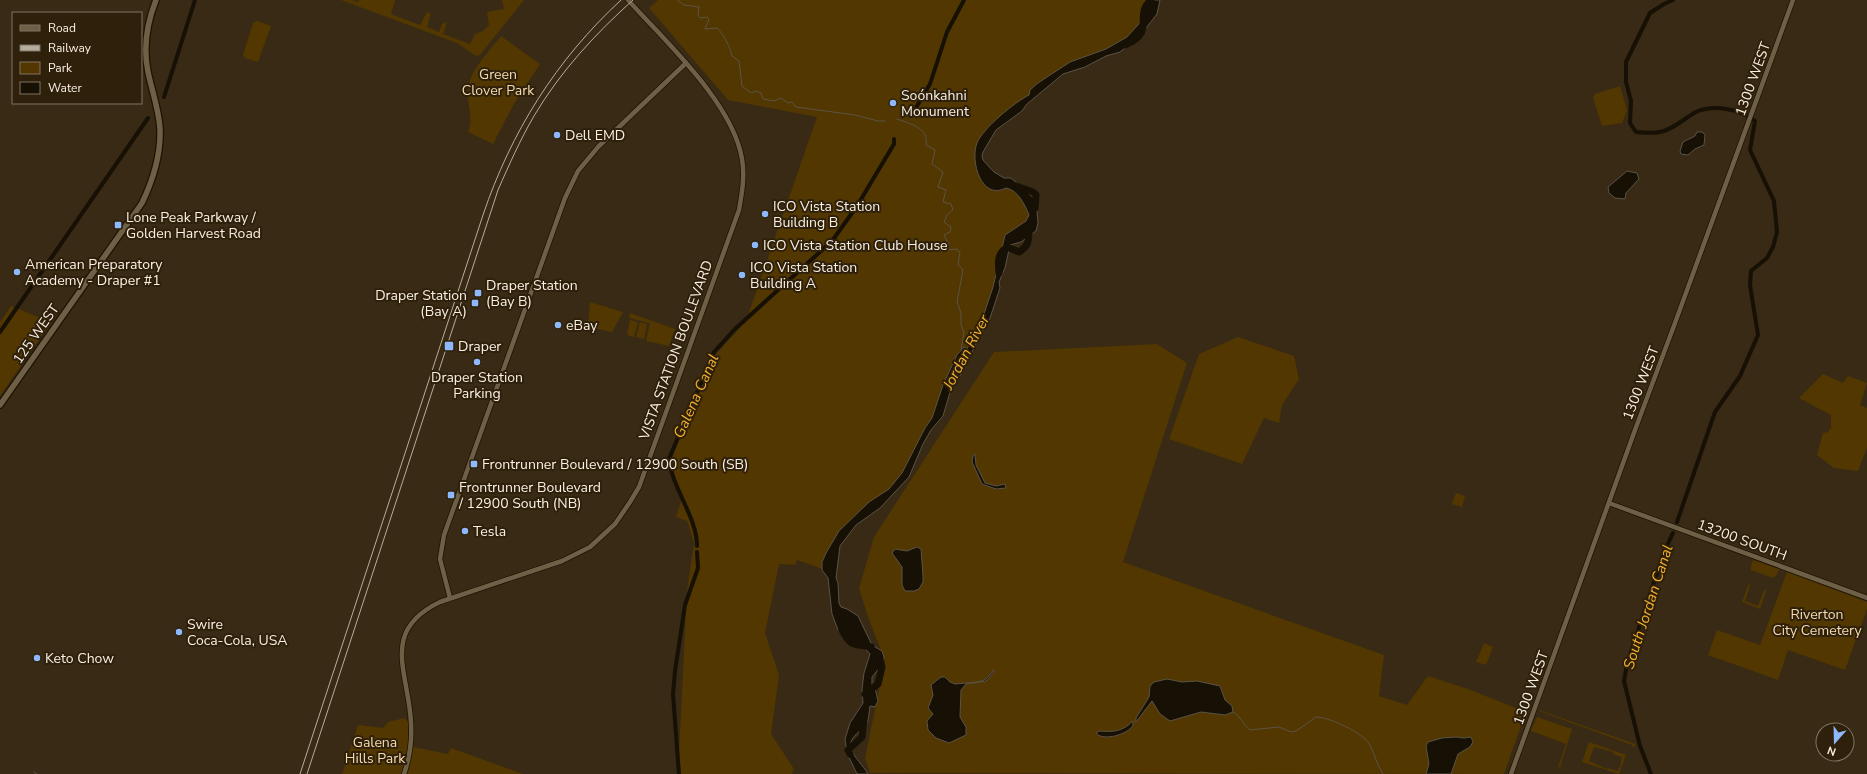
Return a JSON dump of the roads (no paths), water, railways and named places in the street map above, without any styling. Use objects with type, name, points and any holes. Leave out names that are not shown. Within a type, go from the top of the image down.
[{"type":"main road","name":"125 WEST","points":[[0,405],[142,203],[152,182],[157,160],[160,129],[147,71],[145,43],[156,0]]},
{"type":"street","name":"VISTA STATION BOULEVARD","points":[[404,774],[411,746],[411,722],[403,675],[403,642],[409,626],[418,615],[427,608],[450,598],[562,561],[590,547],[615,524],[630,502],[638,486],[739,210],[743,189],[742,158],[738,144],[728,121],[718,104],[686,63],[628,0]]},
{"type":"street","name":"1300 WEST","points":[[1511,774],[1608,503],[1793,0]]},
{"type":"street","points":[[450,598],[440,559],[444,534],[565,198],[578,171],[594,151],[686,63]]},
{"type":"street","name":"13200 SOUTH","points":[[1608,503],[1867,598]]},
{"type":"water","points":[[1150,0],[1160,0],[1157,14],[1139,37],[1120,52],[1106,56],[1085,67],[1063,74],[1027,104],[1022,111],[996,130],[983,152],[983,160],[994,172],[1004,178],[1011,178],[1036,200],[1038,223],[1036,231],[1021,242],[1010,245],[1005,268],[999,282],[1000,288],[990,318],[963,371],[951,389],[943,416],[931,430],[923,444],[909,477],[880,508],[856,525],[840,546],[836,578],[838,583],[839,603],[841,607],[858,616],[872,645],[882,651],[884,657],[881,666],[872,677],[872,688],[876,692],[878,701],[875,707],[870,706],[866,725],[851,741],[851,748],[854,755],[868,774],[857,774],[847,753],[845,739],[850,723],[863,703],[862,689],[864,673],[870,654],[863,646],[852,642],[838,630],[832,614],[828,578],[822,570],[822,562],[839,531],[869,502],[889,489],[902,473],[925,428],[932,418],[943,385],[957,355],[964,347],[967,349],[983,317],[993,287],[1005,235],[1026,221],[1029,215],[1023,203],[1010,189],[1006,188],[997,191],[990,189],[984,184],[977,169],[975,159],[977,143],[992,123],[1008,109],[1029,95],[1030,90],[1038,83],[1070,62],[1106,49],[1127,37],[1145,17]]},
{"type":"water","points":[[1697,132],[1702,132],[1705,135],[1704,145],[1695,149],[1688,155],[1681,154],[1680,151],[1683,142],[1695,136]]},
{"type":"water","points":[[1627,171],[1637,173],[1639,179],[1626,193],[1625,199],[1615,198],[1609,193],[1608,187]]},
{"type":"water","points":[[975,454],[976,465],[985,483],[996,486],[1005,484],[1006,488],[996,489],[982,484],[972,462]]},
{"type":"water","points":[[917,547],[921,549],[923,582],[919,589],[914,591],[905,591],[902,585],[902,567],[892,553],[895,549],[907,551]]},
{"type":"water","points":[[994,670],[986,681],[966,684],[961,690],[960,717],[966,727],[966,735],[949,743],[936,738],[928,730],[927,721],[933,714],[928,708],[933,695],[931,685],[941,677],[945,677],[950,682],[955,684],[979,682],[986,679]]},
{"type":"water","points":[[1167,679],[1182,682],[1197,681],[1220,686],[1225,700],[1232,706],[1233,712],[1225,715],[1201,712],[1170,721],[1160,714],[1152,701],[1136,722],[1136,718],[1149,697],[1150,686],[1154,682]]},
{"type":"water","points":[[1133,721],[1131,728],[1116,736],[1104,737],[1099,736],[1096,733],[1099,731],[1113,731],[1121,729]]},
{"type":"water","points":[[1471,737],[1473,742],[1470,747],[1458,754],[1451,774],[1426,774],[1429,764],[1426,746],[1428,742],[1442,738]]},
{"type":"waterway","points":[[164,97],[195,0]]},
{"type":"waterway","points":[[677,0],[684,5],[699,7],[698,15],[700,18],[707,17],[709,19],[705,29],[717,28],[719,30],[726,41],[732,56],[739,61],[742,86],[751,93],[756,91],[761,93],[763,99],[774,101],[781,98],[788,103],[792,102],[796,107],[855,115],[878,121],[885,121]]},
{"type":"waterway","name":"Galena Canal","points":[[911,116],[930,84],[947,32],[964,0]]},
{"type":"waterway","name":"Jordan River","points":[[1125,45],[1135,40],[1140,35],[1143,29],[1144,12],[1146,6],[1151,0]]},
{"type":"waterway","name":"South Jordan Canal","points":[[1673,0],[1650,13],[1626,62],[1626,82],[1631,101],[1630,123],[1636,132],[1657,133],[1673,127],[1696,112],[1711,108],[1727,109],[1742,113],[1755,121],[1750,150],[1774,201],[1777,232],[1773,247],[1767,258],[1751,271],[1750,285],[1758,335],[1740,376],[1715,412],[1677,522]]},
{"type":"waterway","points":[[0,332],[148,118]]},
{"type":"waterway","points":[[897,119],[913,125],[925,134],[926,145],[935,150],[932,164],[943,172],[938,187],[946,190],[943,202],[951,204],[953,210],[947,215],[944,222],[951,227],[950,232],[944,235],[949,245],[947,250],[957,249],[960,253],[958,264],[963,270],[957,302],[961,313],[961,325],[964,332],[961,350]]},
{"type":"waterway","name":"Galena Canal","points":[[697,546],[693,524],[675,481],[669,459],[714,352],[735,329],[832,241],[857,206],[894,144],[894,139]]},
{"type":"waterway","name":"Jordan River","points":[[1016,186],[1033,192],[1036,195],[1035,208]]},
{"type":"waterway","name":"Jordan River","points":[[999,273],[998,262],[1001,252],[1007,247],[1019,252],[1023,249],[1028,240],[1030,226]]},
{"type":"waterway","name":"South Jordan Canal","points":[[1651,774],[1640,746],[1624,681],[1627,664],[1664,552],[1673,533]]},
{"type":"waterway","name":"Galena Canal","points":[[679,774],[673,694],[685,605],[698,568],[697,552]]},
{"type":"waterway","name":"Jordan River","points":[[842,630],[848,640],[854,644],[871,647]]},
{"type":"waterway","name":"Jordan River","points":[[865,694],[878,684],[882,667],[879,656]]},
{"type":"waterway","points":[[1233,712],[1250,730],[1279,727],[1291,732],[1296,731],[1316,717],[1346,726],[1361,736],[1370,745],[1383,774]]},
{"type":"waterway","name":"Jordan River","points":[[850,754],[848,750],[862,737],[864,718]]},
{"type":"railway","points":[[300,774],[494,184],[522,126],[538,99],[576,47],[621,0]]},
{"type":"railway","points":[[307,774],[498,190],[529,125],[555,84],[579,54],[605,26],[633,0]]},
{"type":"place","name":"Soónkahni Monument","points":[[893,103]]},
{"type":"place","name":"Dell EMD","points":[[557,135]]},
{"type":"place","name":"ICO Vista Station Building B","points":[[765,214]]},
{"type":"place","name":"Lone Peak Parkway / Golden Harvest Road","points":[[118,225]]},
{"type":"place","name":"ICO Vista Station Club House","points":[[755,245]]},
{"type":"place","name":"American Preparatory Academy - Draper #1","points":[[17,272]]},
{"type":"place","name":"ICO Vista Station Building A","points":[[742,275]]},
{"type":"place","name":"Draper Station (Bay B)","points":[[478,293]]},
{"type":"place","name":"Draper Station (Bay A)","points":[[475,303]]},
{"type":"place","name":"eBay","points":[[558,325]]},
{"type":"place","name":"Draper","points":[[449,346]]},
{"type":"place","name":"Draper Station Parking","points":[[477,362]]},
{"type":"place","name":"Frontrunner Boulevard / 12900 South (SB)","points":[[474,464]]},
{"type":"place","name":"Frontrunner Boulevard / 12900 South (NB)","points":[[451,495]]},
{"type":"place","name":"Tesla","points":[[465,531]]},
{"type":"place","name":"Swire Coca-Cola, USA","points":[[179,632]]},
{"type":"place","name":"Keto Chow","points":[[37,658]]},
{"type":"park label","name":"Green Clover Park","points":[[498,82]]},
{"type":"park label","name":"Riverton City Cemetery","points":[[1817,622]]},
{"type":"park label","name":"Galena Hills Park","points":[[375,750]]}]
